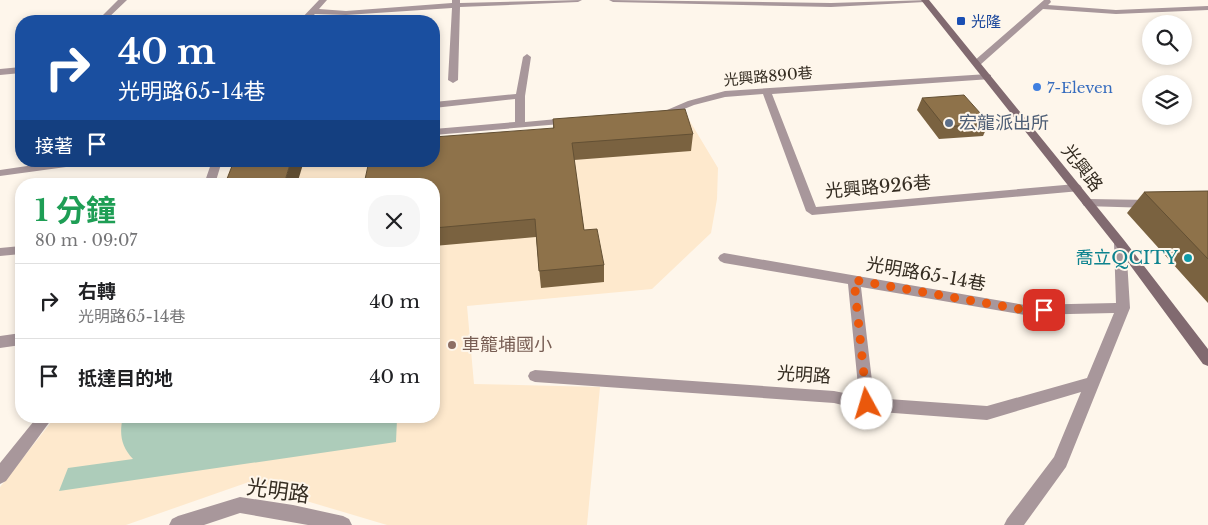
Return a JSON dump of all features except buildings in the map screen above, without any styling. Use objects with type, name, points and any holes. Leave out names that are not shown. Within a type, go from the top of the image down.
[{"type":"main road","name":"光興路","points":[[925,0],[1120,242],[1208,360]]},
{"type":"lane","points":[[107,15],[123,0]]},
{"type":"lane","points":[[309,15],[323,0]]},
{"type":"lane","points":[[313,11],[346,13],[456,3],[578,0]]},
{"type":"lane","points":[[613,0],[831,5],[925,0]]},
{"type":"lane","points":[[453,80],[456,3]]},
{"type":"lane","points":[[977,63],[1045,3],[1116,12],[1208,8]]},
{"type":"lane","points":[[520,124],[520,96],[527,57]]},
{"type":"lane","points":[[0,72],[15,71]]},
{"type":"lane","name":"光興路890巷","points":[[651,119],[691,103],[726,94],[988,77]]},
{"type":"lane","name":"光興路926巷","points":[[766,90],[812,211],[1076,188]]},
{"type":"lane","points":[[440,104],[520,96]]},
{"type":"lane","points":[[440,131],[577,120]]},
{"type":"lane","points":[[0,173],[44,167]]},
{"type":"lane","points":[[1088,203],[1161,204]]},
{"type":"lane","points":[[1013,525],[1060,462],[1094,382],[1122,308],[1120,242]]},
{"type":"lane","points":[[0,252],[15,251]]},
{"type":"lane","name":"光明路65-14巷","points":[[724,258],[1025,310],[1122,308]]},
{"type":"lane","points":[[854,280],[867,404]]},
{"type":"lane","points":[[0,342],[15,340]]},
{"type":"lane","name":"光明路","points":[[535,376],[834,396],[867,404],[987,413],[1094,382]]},
{"type":"lane","points":[[0,476],[42,423]]},
{"type":"lane","name":"光明路","points":[[178,525],[240,506],[293,513],[344,525]]},
{"type":"shaded area","name":"車籠埔國小","points":[[685,113],[718,168],[717,199],[711,233],[652,289],[467,306],[474,384],[600,387],[587,525],[387,525],[246,483],[126,525],[0,525],[0,487],[50,423],[440,423],[440,178],[226,178],[231,167],[440,167],[440,160],[657,125]]},
{"type":"green space","points":[[122,423],[397,423],[396,442],[59,491],[68,468],[133,459],[122,439]]},
{"type":"place","name":"光隆","points":[[961,21]]},
{"type":"place","name":"7-Eleven","points":[[1037,87]]},
{"type":"place","name":"宏龍派出所","points":[[949,123]]},
{"type":"place","name":"喬立QCITY","points":[[1188,258]]},
{"type":"place","name":"車籠埔國小","points":[[452,345]]},
{"type":"route","points":[[867,404],[854,280],[1025,310],[1044,310]]}]
